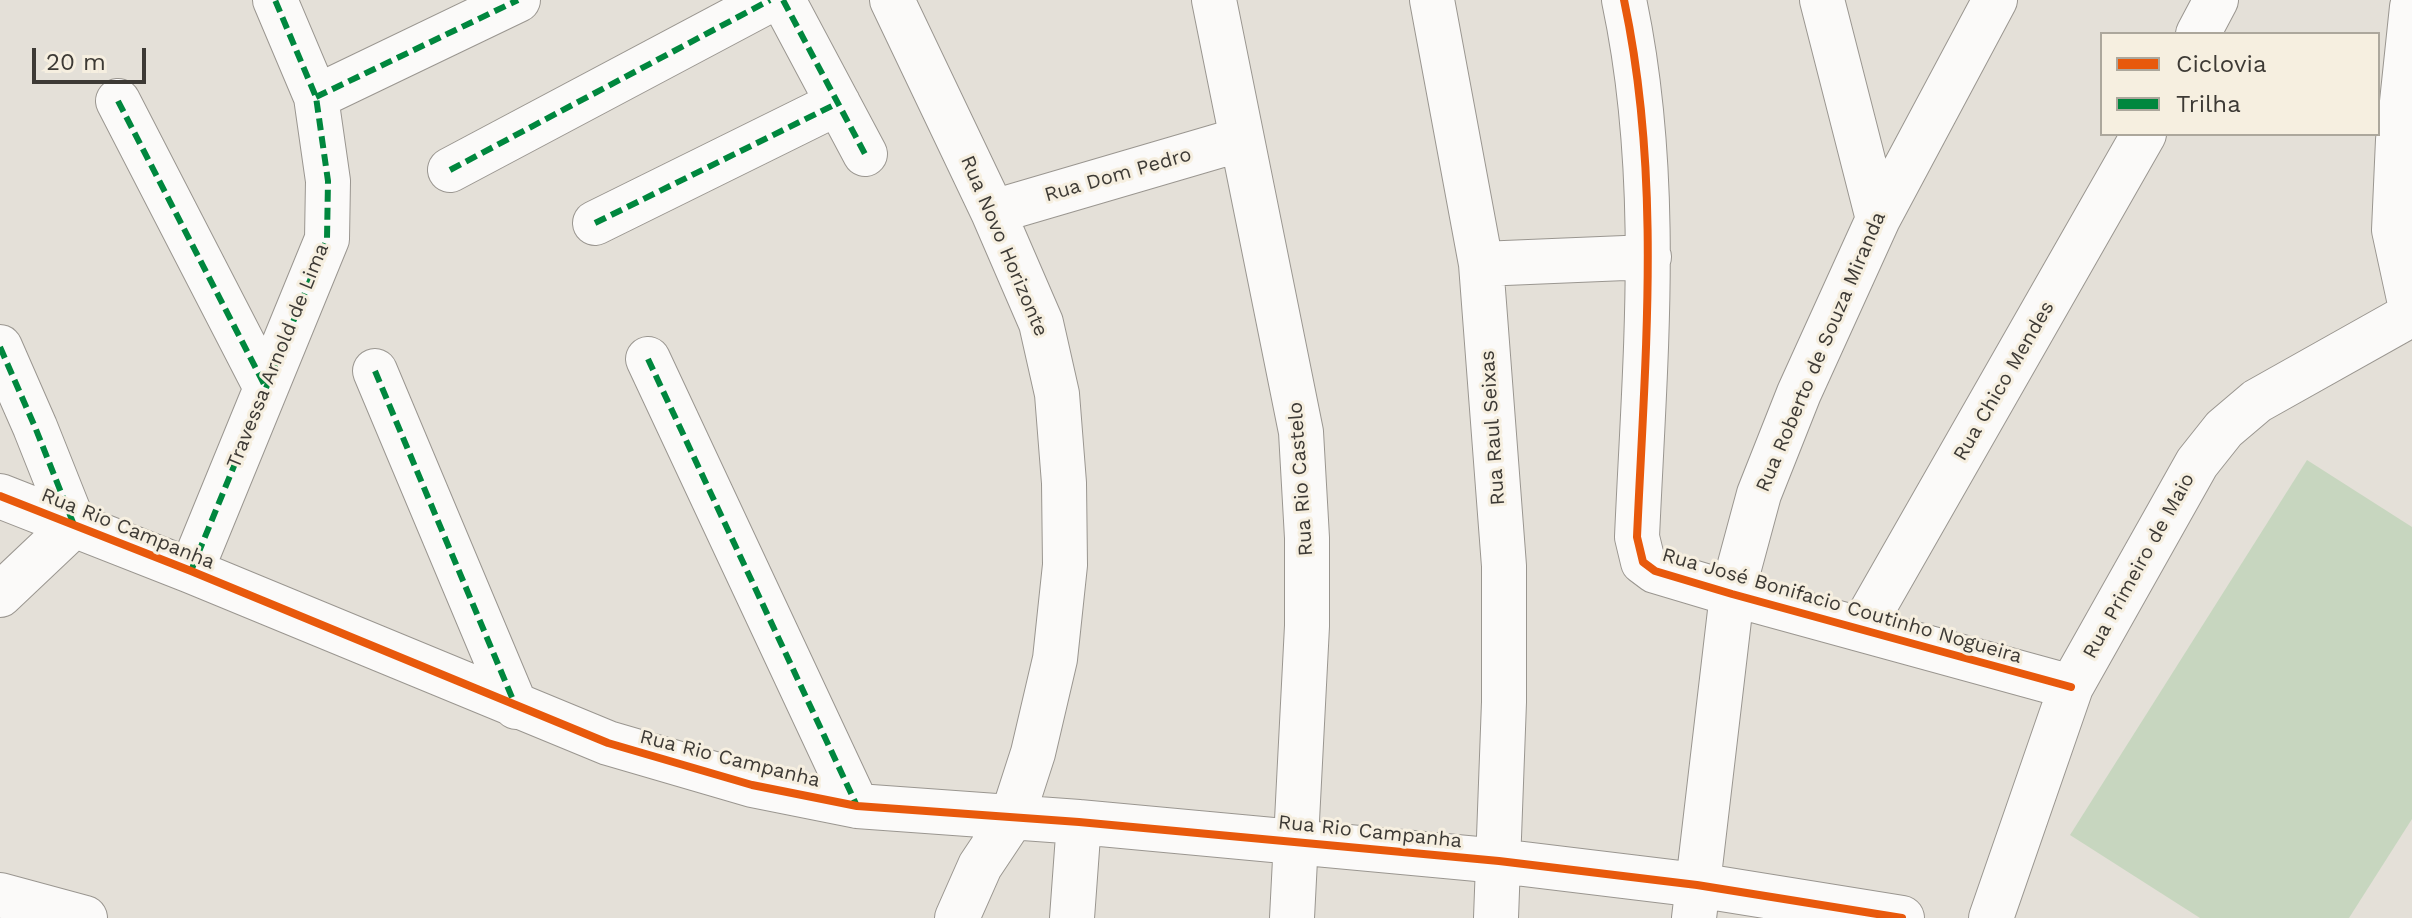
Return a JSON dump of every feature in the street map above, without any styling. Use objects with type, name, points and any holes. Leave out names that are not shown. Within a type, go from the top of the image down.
[{"type":"street","name":"Travessa Arnold de Lima","points":[[191,571],[327,239],[328,181],[316,97],[275,0]]},
{"type":"street","points":[[316,97],[518,0]]},
{"type":"street","points":[[450,170],[770,0]]},
{"type":"street","points":[[783,0],[865,154]]},
{"type":"street","name":"Rua Novo Horizonte","points":[[892,0],[993,212],[1041,323],[1057,394],[1064,483],[1065,565],[1055,659],[1033,753],[1012,818],[980,866],[957,918]]},
{"type":"street","name":"Rua Rio Castelo","points":[[1214,0],[1301,432],[1307,538],[1307,626],[1292,918]]},
{"type":"street","name":"Rua Raul Seixas","points":[[1432,0],[1481,264],[1504,566],[1496,918]]},
{"type":"street","name":"Rua José Bonifacio Coutinho Nogueira","points":[[1624,0],[1637,60],[1646,147],[1649,257],[1637,537],[1643,562],[1655,571],[1732,594],[2071,687]]},
{"type":"street","points":[[1822,0],[1878,219]]},
{"type":"street","name":"Rua Roberto de Souza Miranda","points":[[1696,902],[1732,594],[1759,494],[1799,393],[1878,219],[1995,0]]},
{"type":"street","points":[[2199,32],[2216,0]]},
{"type":"street","points":[[2412,7],[2388,135],[2394,230],[2412,314]]},
{"type":"street","points":[[118,101],[266,388]]},
{"type":"street","points":[[595,223],[838,103]]},
{"type":"street","name":"Rua Chico Mendes","points":[[1862,628],[2143,136]]},
{"type":"street","name":"Rua Dom Pedro","points":[[993,212],[1242,139]]},
{"type":"street","points":[[1481,264],[1649,257]]},
{"type":"street","name":"Rua Primeiro de Maio","points":[[1991,918],[2071,687],[2197,463],[2224,429],[2257,401],[2412,314]]},
{"type":"street","points":[[0,347],[74,525],[0,595]]},
{"type":"street","points":[[648,359],[857,806]]},
{"type":"street","points":[[375,371],[516,707]]},
{"type":"street","name":"Rua Rio Campanha","points":[[0,496],[191,571],[608,743],[752,785],[857,806],[1295,840],[1499,861],[1696,902],[1902,918]]},
{"type":"street","points":[[1072,918],[1079,822]]},
{"type":"street","points":[[0,895],[85,918]]},
{"type":"green space","points":[[2307,460],[2412,527],[2412,819],[2349,918],[2200,918],[2070,835]]},
{"type":"marked path","points":[[191,571],[327,239],[328,181],[316,97],[275,0]]},
{"type":"marked path","points":[[316,97],[518,0]]},
{"type":"marked path","points":[[450,170],[770,0]]},
{"type":"marked path","points":[[783,0],[865,154]]},
{"type":"marked path","points":[[118,101],[266,388]]},
{"type":"marked path","points":[[595,223],[838,103]]},
{"type":"marked path","points":[[0,347],[74,525]]},
{"type":"marked path","points":[[648,359],[857,806]]},
{"type":"marked path","points":[[375,371],[516,707]]},
{"type":"cycle path","points":[[1624,0],[1636,67],[1647,201],[1648,268],[1637,537],[1643,562],[1655,571],[1732,594],[2071,687]]},
{"type":"cycle path","points":[[0,496],[191,571],[608,743],[752,785],[857,806],[1079,822],[1499,861],[1697,885],[1902,918]]}]
